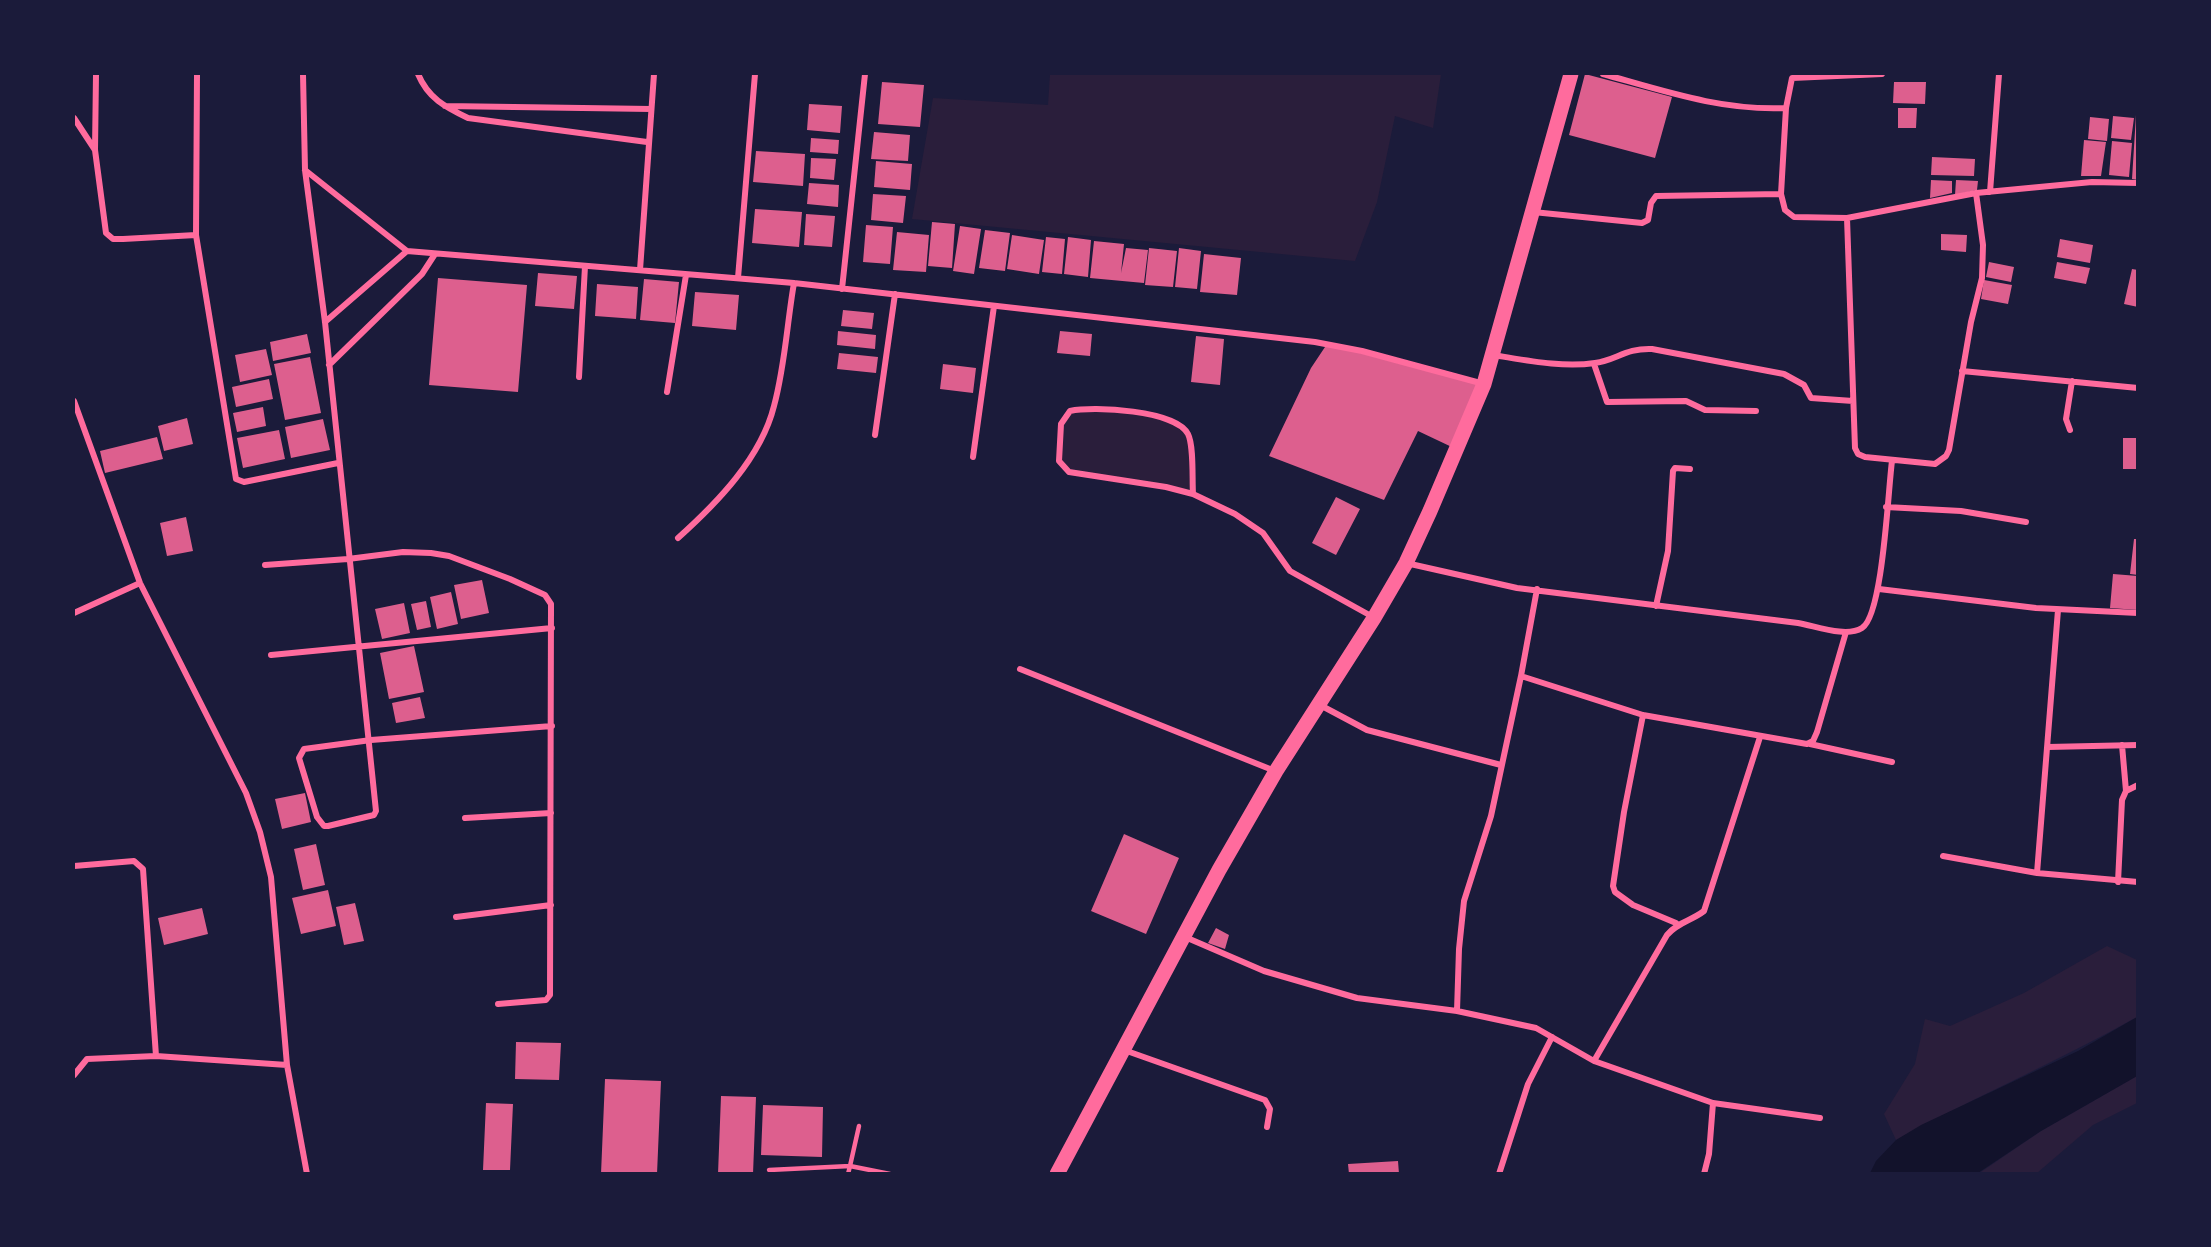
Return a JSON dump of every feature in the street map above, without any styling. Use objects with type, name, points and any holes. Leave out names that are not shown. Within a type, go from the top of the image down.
[{"type":"main road","points":[[1056,1173],[1188,939],[1219,870],[1276,771],[1374,618],[1406,563],[1484,384],[1571,74]]},
{"type":"street","points":[[96,74],[95,150],[106,232],[113,239],[196,235]]},
{"type":"street","points":[[197,74],[196,235],[236,478],[244,482],[338,463]]},
{"type":"street","points":[[303,74],[306,170],[325,322],[348,560],[371,740],[376,811],[374,814],[328,826],[324,826],[317,817],[299,759],[304,749],[371,740],[552,726]]},
{"type":"street","points":[[418,74],[427,93],[443,106],[468,118],[647,142]]},
{"type":"street","points":[[640,270],[647,142],[654,74]]},
{"type":"street","points":[[738,278],[755,74]]},
{"type":"street","points":[[842,289],[865,74]]},
{"type":"street","points":[[1603,74],[1724,106],[1753,110],[1786,108]]},
{"type":"street","points":[[1882,74],[1790,76],[1781,194],[1785,210],[1794,217],[1847,218],[1976,193],[2092,182],[2138,183]]},
{"type":"street","points":[[1990,192],[1999,74]]},
{"type":"street","points":[[443,106],[651,109]]},
{"type":"street","points":[[74,118],[95,150]]},
{"type":"street","points":[[306,170],[407,251],[794,283],[1315,342],[1362,351],[1484,384]]},
{"type":"street","points":[[1847,218],[1854,442],[1858,454],[1892,461],[1935,464],[1947,456],[1962,370],[1982,278],[1983,245],[1976,193]]},
{"type":"street","points":[[1532,212],[1642,223],[1648,220],[1651,203],[1656,196],[1781,194]]},
{"type":"street","points":[[325,322],[407,251]]},
{"type":"street","points":[[329,365],[422,274],[435,254]]},
{"type":"street","points":[[579,377],[585,266]]},
{"type":"street","points":[[667,393],[686,275]]},
{"type":"street","points":[[678,538],[724,493],[760,441],[774,406],[794,283]]},
{"type":"street","points":[[875,435],[895,294]]},
{"type":"street","points":[[973,457],[994,306]]},
{"type":"street","points":[[1493,355],[1534,362],[1594,363],[1635,349],[1652,349],[1784,374],[1804,385],[1811,398],[1853,401]]},
{"type":"street","points":[[1594,363],[1606,402],[1686,401],[1705,410],[1756,411]]},
{"type":"street","points":[[1962,370],[2138,388]]},
{"type":"street","points":[[2070,430],[2066,419],[2072,381]]},
{"type":"street","points":[[74,402],[140,583],[246,793],[260,832],[271,877],[287,1065],[307,1173]]},
{"type":"street","points":[[1193,494],[1190,436],[1183,426],[1165,418],[1090,407],[1070,411],[1060,424],[1059,460],[1069,472],[1166,487],[1193,494],[1235,514],[1263,533],[1290,571],[1374,618]]},
{"type":"street","points":[[1406,563],[1485,583],[1798,623],[1846,632],[1862,628],[1871,616],[1879,589],[1892,461]]},
{"type":"street","points":[[1656,606],[1668,551],[1673,471],[1675,468],[1690,469]]},
{"type":"street","points":[[1886,507],[1961,511],[2026,522]]},
{"type":"street","points":[[265,565],[348,560],[404,552],[449,556],[545,595],[551,604],[550,995],[546,1000],[498,1004]]},
{"type":"street","points":[[74,613],[140,583]]},
{"type":"street","points":[[1457,1011],[1459,949],[1464,901],[1491,816],[1537,589]]},
{"type":"street","points":[[1879,589],[2058,609],[2138,613]]},
{"type":"street","points":[[2037,873],[2058,609]]},
{"type":"street","points":[[272,655],[552,628]]},
{"type":"street","points":[[1810,744],[1818,732],[1846,632]]},
{"type":"street","points":[[1020,669],[1276,771]]},
{"type":"street","points":[[1521,676],[1643,715],[1810,744],[1892,762]]},
{"type":"street","points":[[1318,704],[1367,730],[1501,765]]},
{"type":"street","points":[[1643,715],[1624,812],[1613,886],[1615,892],[1632,905],[1676,923]]},
{"type":"street","points":[[1594,1061],[1667,935],[1676,923],[1696,917],[1704,911],[1760,737]]},
{"type":"street","points":[[2118,882],[2122,801],[2126,791],[2122,745]]},
{"type":"street","points":[[2048,747],[2138,745]]},
{"type":"street","points":[[2126,791],[2138,785]]},
{"type":"street","points":[[465,818],[551,813]]},
{"type":"street","points":[[1943,856],[2037,873],[2138,882]]},
{"type":"street","points":[[74,866],[134,861],[140,863],[143,869],[156,1056]]},
{"type":"street","points":[[456,917],[551,905]]},
{"type":"street","points":[[1188,939],[1264,971],[1357,998],[1457,1011],[1536,1028],[1594,1061],[1713,1103],[1820,1118]]},
{"type":"street","points":[[1499,1173],[1528,1084],[1552,1037]]},
{"type":"street","points":[[1124,1050],[1265,1100],[1270,1109],[1267,1127]]},
{"type":"street","points":[[74,1075],[87,1059],[156,1056],[287,1065]]},
{"type":"street","points":[[1704,1173],[1709,1154],[1713,1103]]},
{"type":"lane","points":[[848,1173],[859,1126]]},
{"type":"lane","points":[[769,1170],[850,1166],[890,1173]]},
{"type":"shaded area","points":[[1050,74],[1441,74],[1433,128],[1395,116],[1377,202],[1355,261],[912,219],[933,98],[1048,105]]},
{"type":"shaded area","points":[[1090,407],[1165,418],[1190,436],[1193,494],[1069,472],[1059,461],[1061,424],[1070,411]]},
{"type":"shaded area","points":[[2107,946],[2137,960],[2137,1017],[1896,1140],[1884,1114],[1915,1064],[1925,1019],[1950,1026],[2024,993]]},
{"type":"shaded area","points":[[2137,1017],[2137,1076],[2041,1131],[1978,1173],[1870,1173],[1876,1161],[1896,1140],[1921,1125],[2078,1051]]},
{"type":"shaded area","points":[[2137,1076],[2137,1103],[2093,1125],[2037,1173],[1978,1174],[2041,1131]]},
{"type":"building","points":[[1585,74],[1672,97],[1655,158],[1569,135]]},
{"type":"building","points":[[882,82],[924,85],[920,127],[878,124]]},
{"type":"building","points":[[1894,82],[1926,82],[1925,104],[1893,103]]},
{"type":"building","points":[[809,104],[842,106],[840,133],[807,130]]},
{"type":"building","points":[[1898,108],[1917,108],[1916,128],[1898,128]]},
{"type":"building","points":[[2136,115],[2138,115],[2138,180],[2132,179]]},
{"type":"building","points":[[2113,116],[2134,118],[2131,140],[2111,138]]},
{"type":"building","points":[[2090,117],[2109,119],[2107,141],[2088,139]]},
{"type":"building","points":[[874,132],[910,135],[908,161],[871,159]]},
{"type":"building","points":[[811,138],[839,140],[838,154],[810,152]]},
{"type":"building","points":[[2084,140],[2106,142],[2101,176],[2081,176]]},
{"type":"building","points":[[2112,141],[2132,143],[2129,177],[2109,175]]},
{"type":"building","points":[[756,151],[805,154],[803,186],[753,182]]},
{"type":"building","points":[[1932,157],[1975,159],[1974,176],[1931,175]]},
{"type":"building","points":[[811,158],[836,159],[834,180],[810,178]]},
{"type":"building","points":[[876,161],[912,164],[910,190],[874,187]]},
{"type":"building","points":[[1931,180],[1952,181],[1952,193],[1930,198]]},
{"type":"building","points":[[1956,180],[1978,181],[1977,190],[1955,195]]},
{"type":"building","points":[[809,183],[839,185],[838,207],[807,204]]},
{"type":"building","points":[[873,194],[906,196],[903,223],[871,220]]},
{"type":"building","points":[[755,209],[802,212],[799,247],[752,243]]},
{"type":"building","points":[[806,214],[835,216],[832,247],[804,245]]},
{"type":"building","points":[[932,222],[955,224],[952,268],[928,266]]},
{"type":"building","points":[[866,225],[893,227],[890,264],[863,262]]},
{"type":"building","points":[[960,226],[981,229],[974,274],[953,271]]},
{"type":"building","points":[[985,230],[1010,233],[1005,271],[979,268]]},
{"type":"building","points":[[897,232],[929,235],[926,272],[893,270]]},
{"type":"building","points":[[1941,234],[1967,235],[1966,252],[1941,250]]},
{"type":"building","points":[[1012,235],[1044,240],[1039,274],[1007,269]]},
{"type":"building","points":[[1046,237],[1065,239],[1062,274],[1042,272]]},
{"type":"building","points":[[1068,237],[1091,240],[1088,277],[1064,274]]},
{"type":"building","points":[[2060,239],[2093,245],[2090,263],[2057,257]]},
{"type":"building","points":[[1094,241],[1124,244],[1121,273],[1126,248],[1148,250],[1144,283],[1090,278]]},
{"type":"building","points":[[1149,248],[1177,251],[1173,287],[1145,285]]},
{"type":"building","points":[[1179,248],[1201,251],[1197,289],[1175,287]]},
{"type":"building","points":[[1204,254],[1241,258],[1237,295],[1200,292]]},
{"type":"building","points":[[1989,262],[2014,267],[2011,282],[1986,277]]},
{"type":"building","points":[[2057,262],[2090,268],[2086,284],[2054,278]]},
{"type":"building","points":[[2132,269],[2138,270],[2138,307],[2124,304]]},
{"type":"building","points":[[538,273],[577,276],[574,309],[535,306]]},
{"type":"building","points":[[438,278],[527,285],[518,392],[429,385]]},
{"type":"building","points":[[644,279],[679,282],[675,323],[640,320]]},
{"type":"building","points":[[1984,280],[2012,285],[2008,304],[1981,299]]},
{"type":"building","points":[[597,284],[638,287],[636,319],[595,316]]},
{"type":"building","points":[[695,292],[739,295],[736,330],[692,326]]},
{"type":"building","points":[[843,310],[874,313],[872,329],[841,326]]},
{"type":"building","points":[[838,331],[876,335],[875,349],[837,345]]},
{"type":"building","points":[[1060,331],[1092,334],[1090,356],[1057,353]]},
{"type":"building","points":[[307,334],[311,353],[273,361],[270,342]]},
{"type":"building","points":[[1196,336],[1224,339],[1220,385],[1191,382]]},
{"type":"building","points":[[1327,344],[1483,386],[1456,449],[1418,431],[1384,500],[1269,456],[1311,368]]},
{"type":"building","points":[[266,349],[272,375],[240,382],[235,355]]},
{"type":"building","points":[[839,353],[878,357],[876,373],[837,369]]},
{"type":"building","points":[[310,357],[321,413],[285,420],[274,364]]},
{"type":"building","points":[[943,364],[976,368],[973,393],[940,389]]},
{"type":"building","points":[[269,379],[273,399],[236,407],[232,387]]},
{"type":"building","points":[[263,407],[266,426],[237,432],[233,413]]},
{"type":"building","points":[[187,418],[193,444],[164,451],[158,426]]},
{"type":"building","points":[[323,419],[330,450],[291,458],[285,427]]},
{"type":"building","points":[[279,430],[285,459],[243,468],[237,438]]},
{"type":"building","points":[[157,437],[163,459],[105,473],[100,451]]},
{"type":"building","points":[[2123,438],[2138,438],[2138,469],[2123,469]]},
{"type":"building","points":[[1336,497],[1360,509],[1336,555],[1312,543]]},
{"type":"building","points":[[186,517],[193,551],[167,556],[160,523]]},
{"type":"building","points":[[2134,539],[2138,539],[2138,575],[2130,574]]},
{"type":"building","points":[[2113,574],[2138,576],[2138,610],[2110,608]]},
{"type":"building","points":[[482,580],[489,613],[461,619],[454,585]]},
{"type":"building","points":[[451,592],[458,624],[437,629],[430,597]]},
{"type":"building","points":[[426,601],[431,627],[417,630],[411,604]]},
{"type":"building","points":[[404,603],[410,633],[382,639],[375,609]]},
{"type":"building","points":[[414,646],[424,692],[389,699],[380,653]]},
{"type":"building","points":[[420,697],[425,718],[396,723],[392,703]]},
{"type":"building","points":[[305,793],[311,822],[282,829],[275,799]]},
{"type":"building","points":[[1124,834],[1179,858],[1146,934],[1091,911]]},
{"type":"building","points":[[316,844],[325,885],[303,890],[294,849]]},
{"type":"building","points":[[328,890],[336,926],[301,934],[292,898]]},
{"type":"building","points":[[355,903],[364,941],[344,945],[336,907]]},
{"type":"building","points":[[202,908],[208,934],[164,945],[158,918]]},
{"type":"building","points":[[1216,928],[1229,935],[1225,949],[1208,943]]},
{"type":"building","points":[[516,1042],[561,1043],[559,1080],[515,1079]]},
{"type":"building","points":[[605,1079],[661,1081],[657,1174],[601,1174]]},
{"type":"building","points":[[721,1096],[756,1097],[753,1174],[718,1174]]},
{"type":"building","points":[[486,1103],[513,1104],[510,1170],[483,1170]]},
{"type":"building","points":[[763,1105],[823,1107],[822,1157],[761,1155]]},
{"type":"building","points":[[1398,1161],[1399,1174],[1349,1174],[1348,1164]]}]
